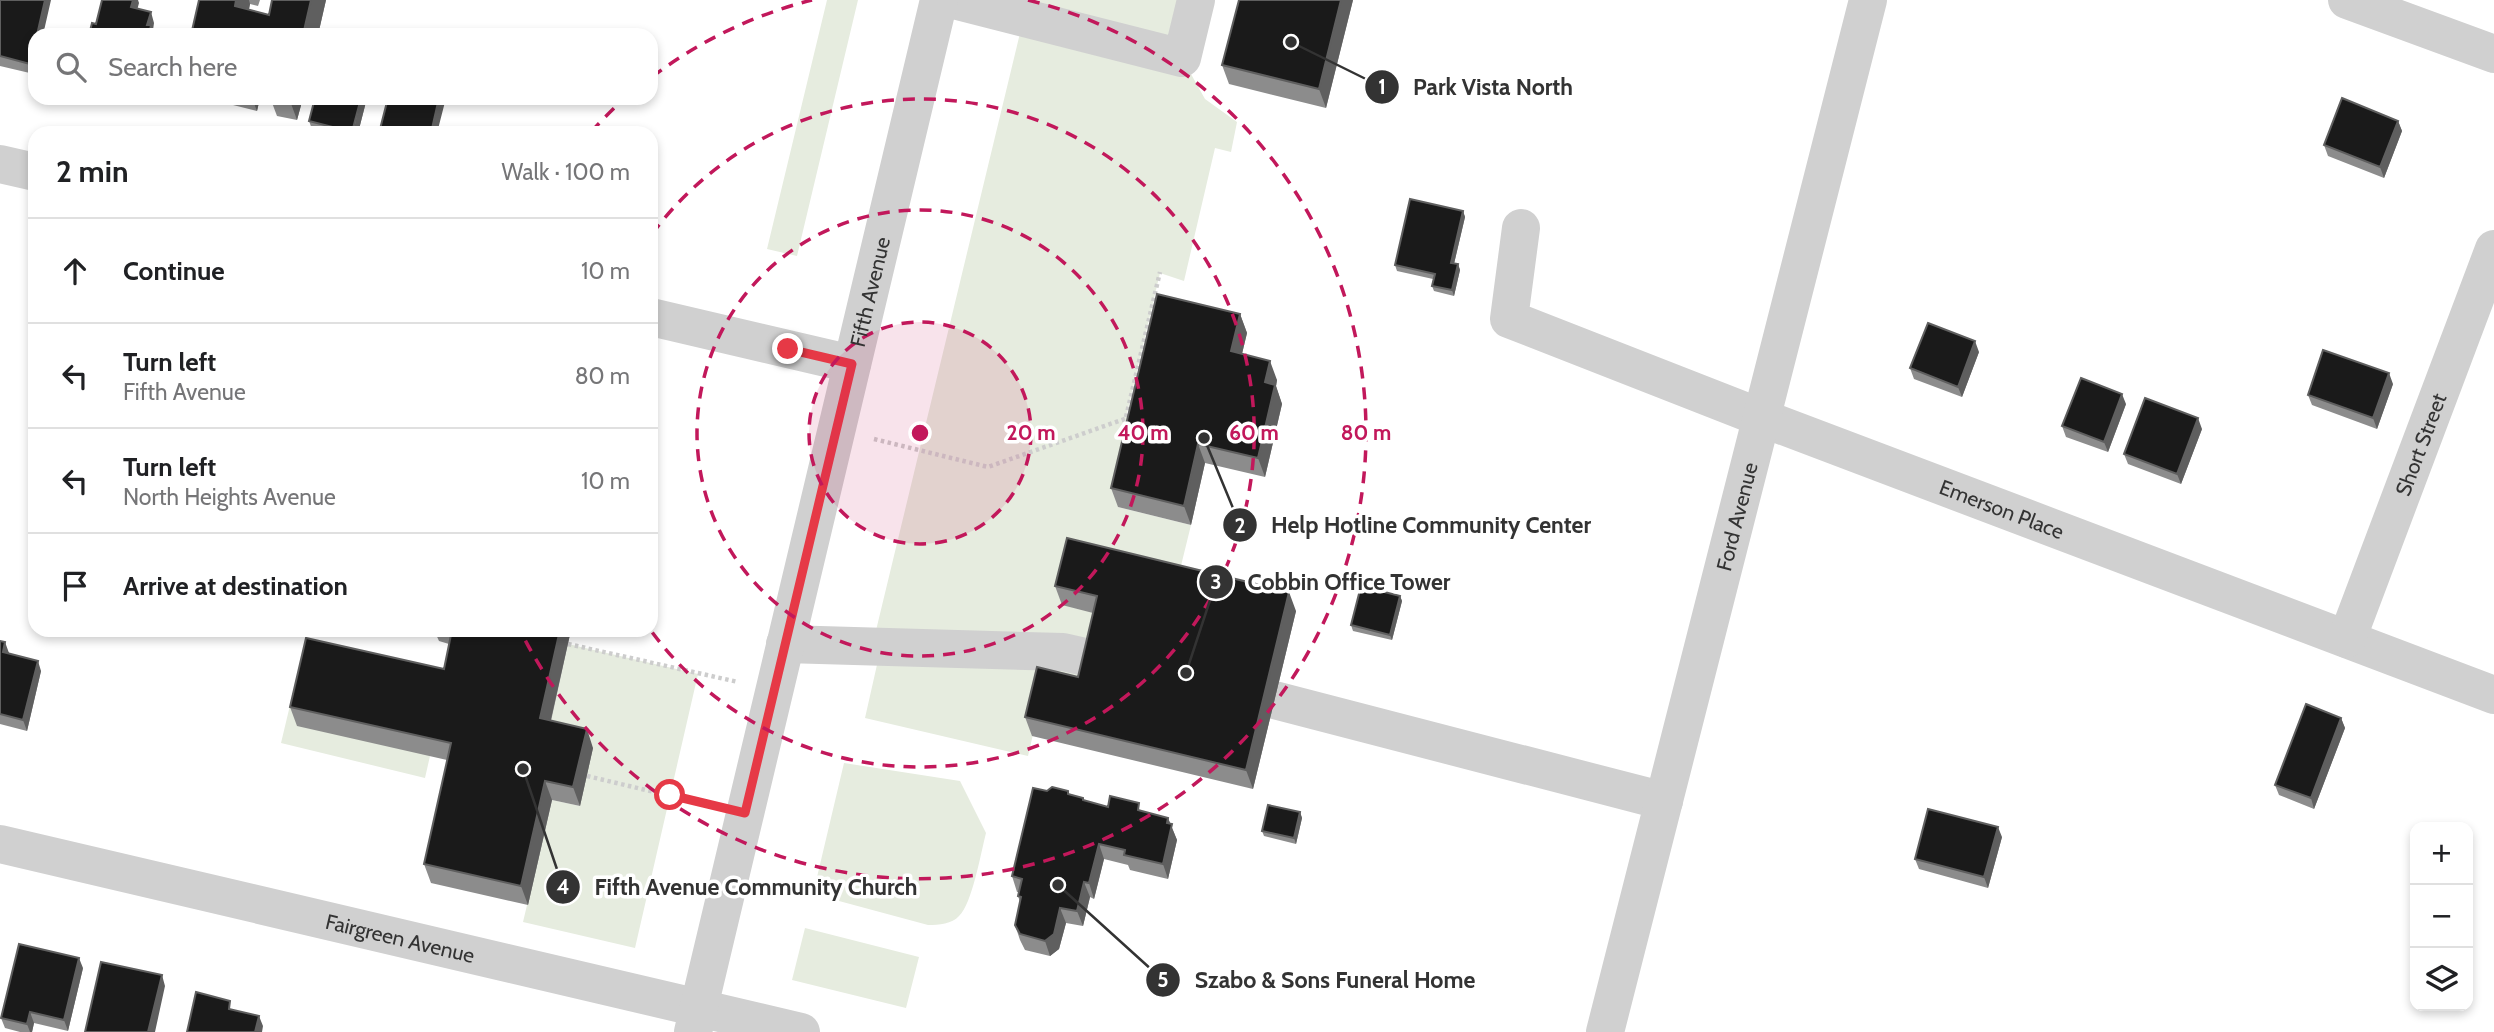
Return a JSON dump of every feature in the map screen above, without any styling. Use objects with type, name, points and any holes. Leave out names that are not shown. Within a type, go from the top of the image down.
[{"type":"street","name":"Fifth Avenue","points":[[696,1020],[939,0]]},
{"type":"street","points":[[954,0],[1182,58],[1196,0]]},
{"type":"street","name":"Ford Avenue","points":[[1605,1032],[1868,0]]},
{"type":"street","points":[[2347,0],[2494,54]]},
{"type":"street","points":[[0,164],[28,170]]},
{"type":"street","name":"Emerson Place","points":[[1521,228],[1509,319],[1762,418],[2494,695]]},
{"type":"street","name":"Short Street","points":[[2347,639],[2494,249]]},
{"type":"street","points":[[658,319],[852,364]]},
{"type":"street","points":[[785,644],[1063,652],[1094,659]]},
{"type":"street","points":[[1274,700],[1664,802]]},
{"type":"street","name":"Fairgreen Avenue","points":[[0,844],[696,1020],[802,1032]]},
{"type":"path","points":[[1126,418],[1160,272]]},
{"type":"path","points":[[836,430],[988,467],[1140,413]]},
{"type":"path","points":[[568,644],[774,691]]},
{"type":"path","points":[[587,776],[745,813]]},
{"type":"shaded area","points":[[827,0],[858,0],[797,256],[767,249]]},
{"type":"shaded area","points":[[1028,0],[1196,0],[1182,58],[1205,99],[1237,122],[1231,152],[1215,148],[1184,281],[1160,273],[1126,417],[1140,413],[1118,507],[1191,525],[1177,582],[1104,615],[1084,696],[1044,687],[1028,756],[865,718],[881,647],[872,647]]},
{"type":"shaded area","points":[[568,644],[698,674],[635,948],[523,922],[552,800],[580,806],[547,737]]},
{"type":"shaded area","points":[[302,655],[430,756],[425,778],[281,743]]},
{"type":"shaded area","points":[[844,763],[960,781],[986,833],[968,901],[956,919],[945,924],[928,925],[813,894]]},
{"type":"shaded area","points":[[805,928],[919,957],[906,1008],[792,980]]},
{"type":"building","points":[[0,0],[45,0],[39,28],[28,28],[28,63],[0,56]]},
{"type":"building","points":[[102,0],[133,0],[131,7],[151,12],[147,25],[151,25],[150,28],[91,28],[92,23],[96,24]]},
{"type":"building","points":[[199,0],[236,0],[235,6],[269,15],[272,0],[311,0],[305,28],[193,28]]},
{"type":"building","points":[[1239,0],[1341,0],[1319,89],[1222,65]]},
{"type":"building","points":[[2342,98],[2398,121],[2380,167],[2324,145]]},
{"type":"building","points":[[313,105],[359,105],[354,126],[329,126],[309,121]]},
{"type":"building","points":[[386,105],[437,105],[433,126],[381,126]]},
{"type":"building","points":[[1410,199],[1463,211],[1451,263],[1458,264],[1452,290],[1432,286],[1435,274],[1395,265]]},
{"type":"building","points":[[1157,294],[1240,314],[1231,351],[1270,361],[1265,382],[1275,385],[1258,458],[1198,444],[1184,506],[1111,488]]},
{"type":"building","points":[[1928,323],[1975,341],[1958,387],[1910,368]]},
{"type":"building","points":[[2323,350],[2389,373],[2373,418],[2308,395]]},
{"type":"building","points":[[2081,378],[2122,394],[2104,442],[2062,426]]},
{"type":"building","points":[[2145,398],[2198,418],[2177,474],[2124,454]]},
{"type":"building","points":[[1067,538],[1289,592],[1246,770],[1025,717],[1037,667],[1078,677],[1097,596],[1055,586]]},
{"type":"building","points":[[1361,586],[1400,596],[1390,635],[1351,625]]},
{"type":"building","points":[[451,637],[558,637],[540,718],[587,729],[573,787],[545,781],[521,886],[424,864],[451,743],[290,707],[306,638],[444,669]]},
{"type":"building","points":[[0,641],[5,642],[3,652],[38,661],[23,720],[0,714]]},
{"type":"building","points":[[2306,704],[2341,718],[2311,798],[2275,785]]},
{"type":"building","points":[[1052,787],[1108,807],[1110,796],[1139,803],[1138,810],[1168,818],[1167,823],[1172,824],[1163,864],[1124,855],[1125,850],[1099,844],[1089,883],[1084,882],[1077,911],[1060,908],[1054,934],[1045,941],[1020,934],[1015,925],[1022,879],[1012,876],[1033,788],[1047,791]]},
{"type":"building","points":[[1268,805],[1300,812],[1294,838],[1262,831]]},
{"type":"building","points":[[1928,809],[1998,827],[1984,877],[1915,859]]},
{"type":"building","points":[[19,944],[79,958],[64,1020],[30,1012],[27,1024],[1,1018]]},
{"type":"building","points":[[101,962],[162,975],[148,1032],[85,1032]]},
{"type":"building","points":[[196,992],[230,1001],[229,1009],[259,1016],[255,1032],[187,1032]]},
{"type":"place","name":"Park Vista North","points":[[1291,42]]},
{"type":"place","name":"Help Hotline Community Center","points":[[1204,438]]},
{"type":"place","name":"Cobbin Office Tower","points":[[1186,673]]},
{"type":"place","name":"Fifth Avenue Community Church","points":[[523,769]]},
{"type":"place","name":"Szabo & Sons Funeral Home","points":[[1058,885]]},
{"type":"route","points":[[670,795],[745,813],[852,364],[788,349]]}]
